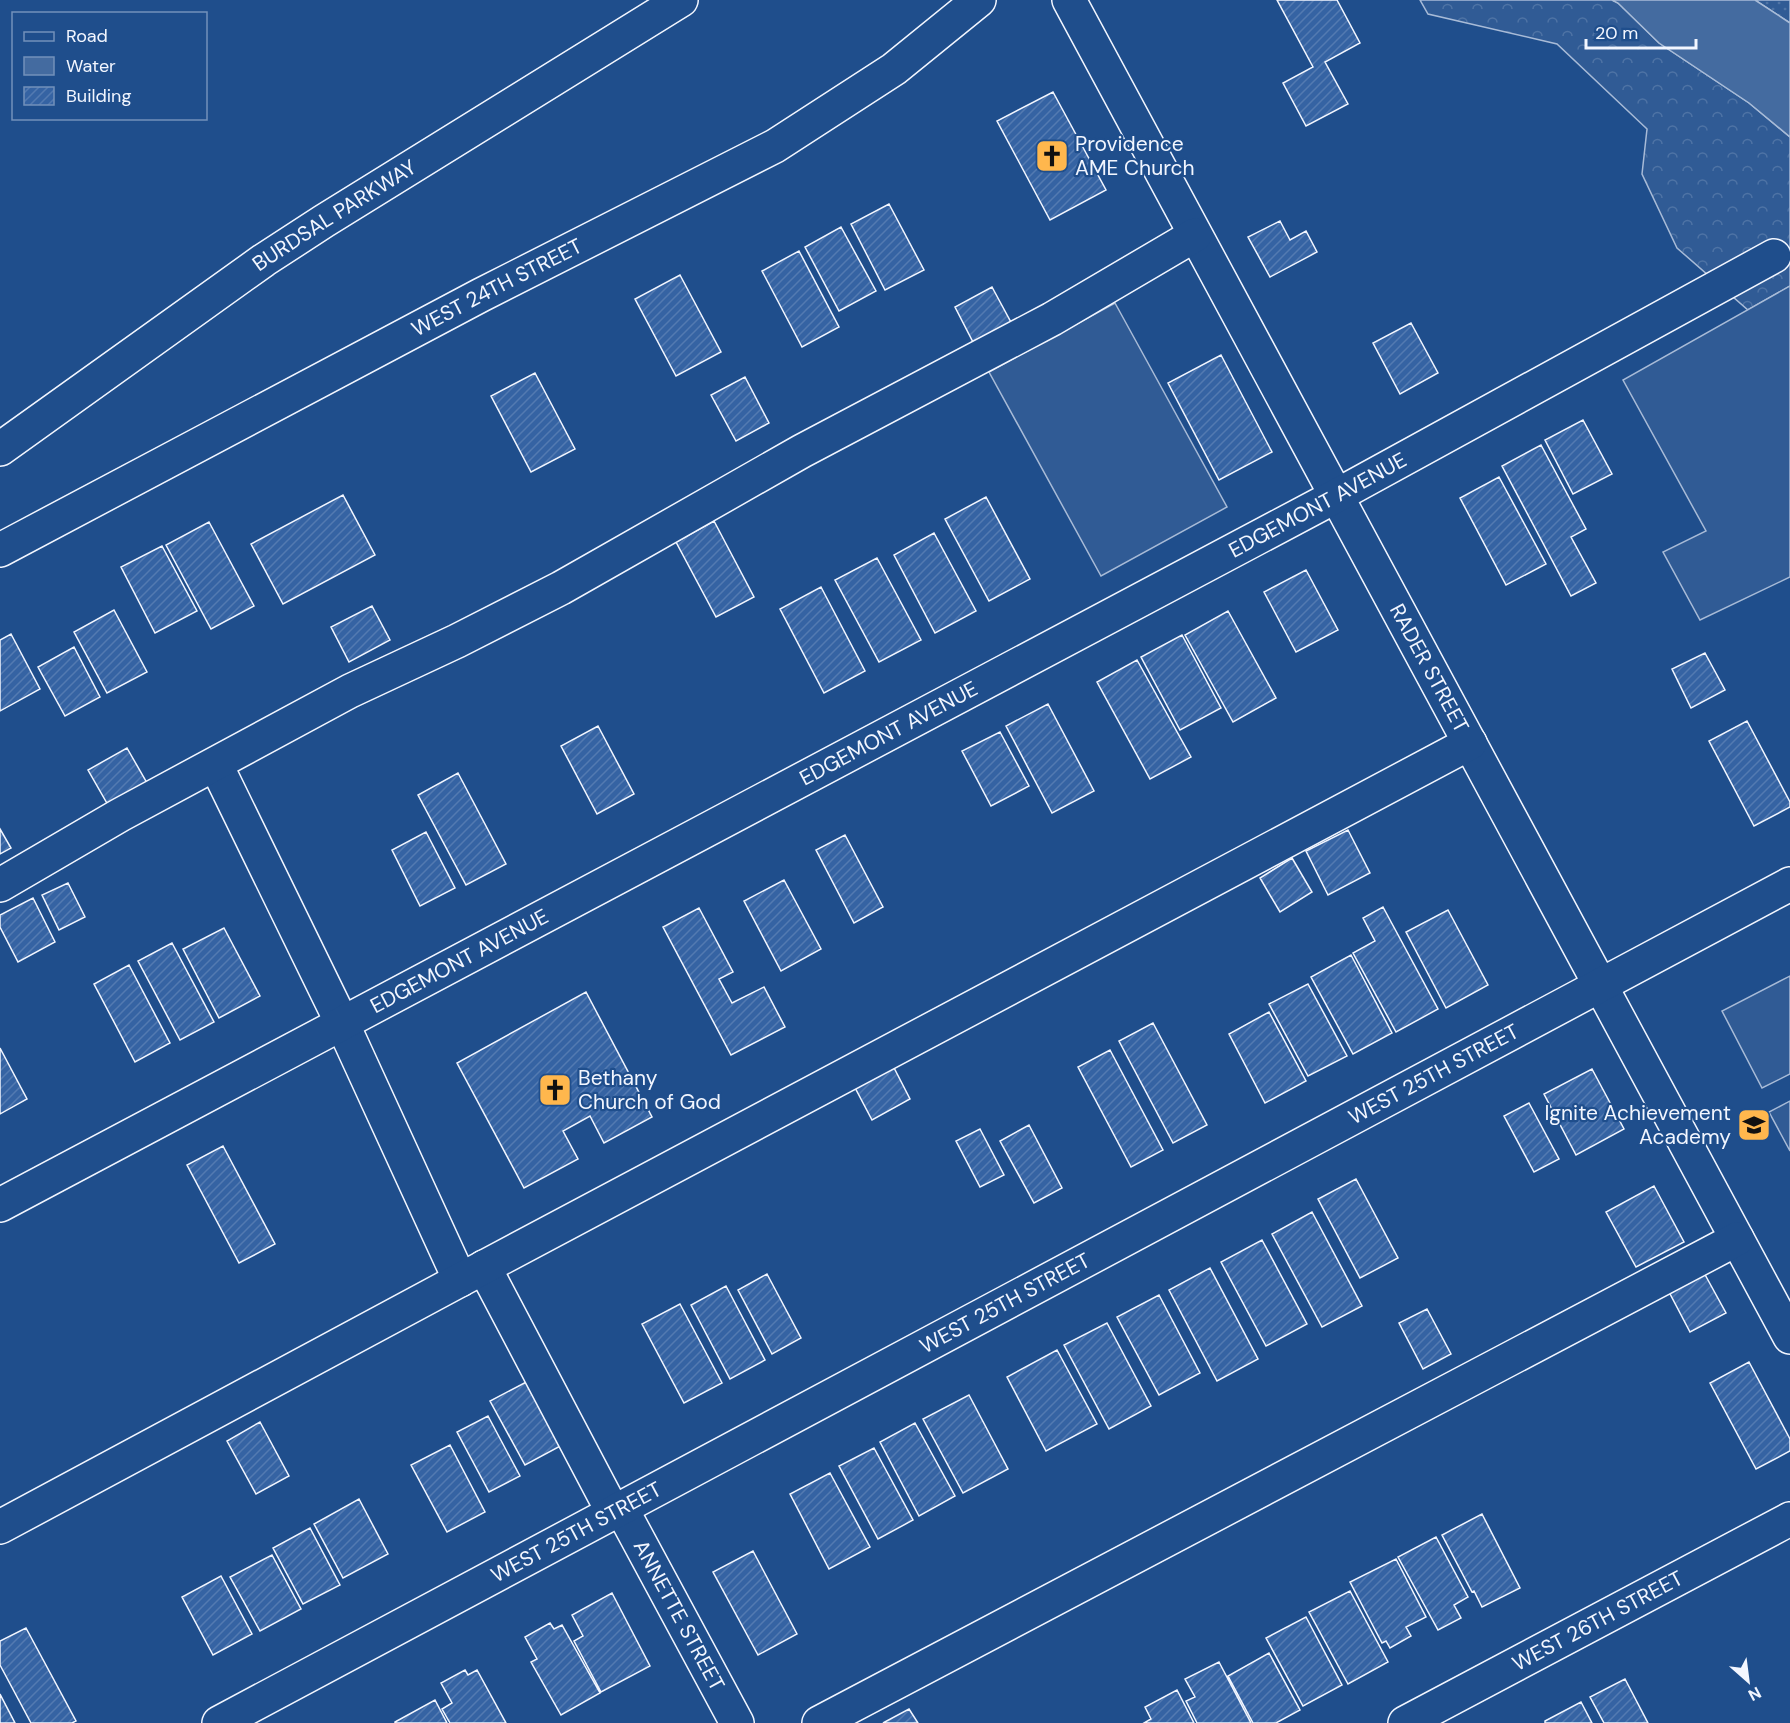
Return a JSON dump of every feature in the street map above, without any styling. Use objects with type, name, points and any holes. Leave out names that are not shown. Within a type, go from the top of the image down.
[{"type":"street","name":"BURDSAL PARKWAY","points":[[0,449],[274,254],[681,0]]},
{"type":"street","name":"WEST 24TH STREET","points":[[0,550],[481,295],[775,146],[894,69],[979,0]]},
{"type":"street","name":"RADER STREET","points":[[1069,0],[1790,1337]]},
{"type":"street","points":[[0,885],[120,815],[350,691],[457,641],[561,588],[802,451],[1067,310],[1195,235]]},
{"type":"street","name":"EDGEMONT AVENUE","points":[[0,1205],[1336,496],[1774,256]]},
{"type":"street","points":[[0,1527],[472,1273],[1470,743]]},
{"type":"street","name":"ANNETTE STREET","points":[[216,765],[342,1023],[472,1273],[617,1510],[737,1723]]},
{"type":"street","name":"WEST 25TH STREET","points":[[219,1723],[1790,884]]},
{"type":"street","points":[[819,1723],[1737,1239]]},
{"type":"street","name":"WEST 26TH STREET","points":[[1405,1723],[1790,1519]]},
{"type":"green space","points":[[1420,0],[1612,0],[1618,3],[1659,43],[1749,103],[1790,137],[1790,286],[1748,310],[1677,248],[1642,174],[1647,129],[1557,44],[1428,14]]},
{"type":"green space","points":[[1755,0],[1790,0],[1790,23]]},
{"type":"shaded area","points":[[1790,286],[1790,577],[1700,620],[1663,552],[1706,531],[1623,380]]},
{"type":"shaded area","points":[[1115,303],[1227,507],[1101,576],[989,372]]},
{"type":"shaded area","points":[[1790,976],[1790,1074],[1762,1088],[1722,1011]]},
{"type":"shaded area","points":[[1790,1101],[1790,1151],[1769,1112]]},
{"type":"water","points":[[1612,0],[1755,0],[1790,23],[1790,137],[1749,103],[1659,43],[1618,3]]},
{"type":"building","points":[[1277,0],[1337,0],[1360,43],[1325,62],[1348,104],[1306,126],[1283,83],[1313,67]]},
{"type":"building","name":"Providence AME Church","points":[[1053,92],[1106,190],[1050,220],[997,121]]},
{"type":"building","points":[[889,204],[924,270],[885,290],[851,224]]},
{"type":"building","points":[[1280,221],[1290,240],[1306,231],[1317,252],[1270,277],[1248,237]]},
{"type":"building","points":[[841,227],[876,291],[839,311],[805,247]]},
{"type":"building","points":[[799,251],[839,327],[802,347],[762,271]]},
{"type":"building","points":[[680,275],[721,352],[676,376],[635,299]]},
{"type":"building","points":[[992,287],[1013,326],[975,346],[955,307]]},
{"type":"building","points":[[1411,323],[1438,373],[1400,394],[1373,343]]},
{"type":"building","points":[[1221,355],[1272,452],[1219,480],[1168,383]]},
{"type":"building","points":[[535,373],[575,449],[531,472],[491,396]]},
{"type":"building","points":[[745,377],[769,423],[736,441],[711,395]]},
{"type":"building","points":[[1583,420],[1612,474],[1573,494],[1545,440]]},
{"type":"building","points":[[1541,445],[1586,529],[1571,537],[1596,583],[1571,596],[1502,466]]},
{"type":"building","points":[[1499,477],[1546,564],[1506,585],[1460,498]]},
{"type":"building","points":[[343,495],[375,555],[283,604],[251,544]]},
{"type":"building","points":[[986,497],[1030,579],[989,601],[945,519]]},
{"type":"building","points":[[714,521],[754,597],[716,617],[676,542]]},
{"type":"building","points":[[209,522],[254,606],[211,629],[166,545]]},
{"type":"building","points":[[934,533],[976,611],[935,633],[894,555]]},
{"type":"building","points":[[162,546],[197,611],[155,633],[121,567]]},
{"type":"building","points":[[877,558],[921,640],[879,662],[835,580]]},
{"type":"building","points":[[1306,570],[1338,630],[1296,652],[1264,592]]},
{"type":"building","points":[[821,587],[865,671],[824,693],[780,609]]},
{"type":"building","points":[[372,606],[390,640],[349,662],[331,627]]},
{"type":"building","points":[[114,610],[147,672],[107,693],[74,632]]},
{"type":"building","points":[[1228,611],[1276,698],[1233,722],[1185,635]]},
{"type":"building","points":[[11,634],[40,689],[0,711],[0,640]]},
{"type":"building","points":[[1182,635],[1221,708],[1180,730],[1141,657]]},
{"type":"building","points":[[74,647],[100,697],[65,716],[38,667]]},
{"type":"building","points":[[1705,653],[1725,690],[1691,708],[1672,669]]},
{"type":"building","points":[[1137,660],[1191,757],[1150,779],[1097,682]]},
{"type":"building","points":[[1048,704],[1094,791],[1052,813],[1006,726]]},
{"type":"building","points":[[1747,721],[1790,802],[1790,807],[1754,826],[1709,741]]},
{"type":"building","points":[[598,726],[634,794],[597,814],[561,746]]},
{"type":"building","points":[[1000,732],[1029,786],[991,806],[962,751]]},
{"type":"building","points":[[127,748],[147,783],[108,805],[88,770]]},
{"type":"building","points":[[458,773],[506,864],[466,885],[418,795]]},
{"type":"building","points":[[0,829],[11,848],[0,854]]},
{"type":"building","points":[[1348,830],[1370,873],[1328,895],[1306,851]]},
{"type":"building","points":[[426,832],[455,888],[420,906],[392,850]]},
{"type":"building","points":[[845,835],[883,907],[854,923],[816,850]]},
{"type":"building","points":[[1292,858],[1312,892],[1280,912],[1260,878]]},
{"type":"building","points":[[784,880],[821,949],[781,971],[744,901]]},
{"type":"building","points":[[68,883],[85,917],[59,930],[42,895]]},
{"type":"building","points":[[33,898],[55,942],[18,962],[0,927],[0,915]]},
{"type":"building","points":[[1383,907],[1438,1009],[1396,1032],[1353,953],[1375,941],[1363,918]]},
{"type":"building","points":[[699,908],[733,972],[719,979],[732,1003],[764,987],[785,1027],[731,1055],[663,927]]},
{"type":"building","points":[[1448,910],[1488,985],[1446,1008],[1406,932]]},
{"type":"building","points":[[224,928],[260,996],[219,1018],[183,949]]},
{"type":"building","points":[[172,943],[214,1022],[180,1040],[138,961]]},
{"type":"building","points":[[1351,955],[1392,1033],[1353,1054],[1311,977]]},
{"type":"building","points":[[129,965],[170,1043],[135,1062],[94,984]]},
{"type":"building","points":[[1308,984],[1347,1056],[1308,1076],[1269,1004]]},
{"type":"building","name":"Bethany Church of God","points":[[586,992],[652,1117],[604,1143],[590,1116],[563,1131],[578,1159],[524,1188],[457,1063]]},
{"type":"building","points":[[1269,1012],[1306,1081],[1265,1103],[1229,1034]]},
{"type":"building","points":[[1153,1023],[1207,1125],[1173,1143],[1119,1041]]},
{"type":"building","points":[[0,1048],[27,1099],[0,1114]]},
{"type":"building","points":[[1110,1050],[1163,1150],[1131,1167],[1078,1067]]},
{"type":"building","points":[[890,1060],[910,1099],[872,1120],[851,1080]]},
{"type":"building","points":[[1592,1069],[1624,1129],[1576,1155],[1544,1094]]},
{"type":"building","points":[[1529,1103],[1559,1159],[1534,1172],[1504,1116]]},
{"type":"building","points":[[1029,1125],[1062,1188],[1034,1203],[1000,1141]]},
{"type":"building","points":[[980,1129],[1004,1175],[980,1187],[956,1141]]},
{"type":"building","points":[[223,1146],[275,1244],[239,1263],[187,1165]]},
{"type":"building","points":[[1356,1179],[1398,1258],[1360,1278],[1318,1199]]},
{"type":"building","points":[[1654,1186],[1684,1242],[1636,1267],[1606,1212]]},
{"type":"building","points":[[1312,1212],[1362,1306],[1322,1327],[1272,1234]]},
{"type":"building","points":[[1262,1240],[1307,1324],[1266,1346],[1221,1262]]},
{"type":"building","points":[[1210,1268],[1258,1359],[1217,1381],[1169,1290]]},
{"type":"building","points":[[1703,1271],[1726,1313],[1690,1332],[1668,1290]]},
{"type":"building","points":[[767,1274],[801,1338],[772,1354],[738,1290]]},
{"type":"building","points":[[726,1286],[765,1360],[730,1379],[691,1305]]},
{"type":"building","points":[[1159,1295],[1200,1373],[1159,1395],[1117,1317]]},
{"type":"building","points":[[680,1304],[722,1383],[684,1403],[642,1324]]},
{"type":"building","points":[[1427,1309],[1451,1354],[1423,1369],[1399,1323]]},
{"type":"building","points":[[1107,1323],[1151,1406],[1109,1429],[1064,1345]]},
{"type":"building","points":[[1057,1350],[1097,1424],[1046,1451],[1007,1377]]},
{"type":"building","points":[[1749,1362],[1790,1439],[1790,1451],[1756,1469],[1710,1383]]},
{"type":"building","points":[[532,1379],[566,1443],[525,1465],[490,1401]]},
{"type":"building","points":[[969,1395],[1008,1469],[963,1493],[923,1419]]},
{"type":"building","points":[[488,1416],[520,1476],[489,1492],[457,1432]]},
{"type":"building","points":[[260,1422],[289,1476],[256,1494],[227,1441]]},
{"type":"building","points":[[915,1423],[955,1496],[919,1516],[880,1442]]},
{"type":"building","points":[[450,1445],[485,1512],[447,1532],[411,1465]]},
{"type":"building","points":[[874,1448],[913,1520],[878,1539],[839,1466]]},
{"type":"building","points":[[830,1473],[870,1547],[829,1569],[790,1494]]},
{"type":"building","points":[[359,1499],[388,1554],[343,1578],[314,1524]]},
{"type":"building","points":[[1482,1514],[1520,1588],[1482,1607],[1442,1535]]},
{"type":"building","points":[[310,1528],[340,1585],[303,1604],[273,1548]]},
{"type":"building","points":[[1436,1537],[1468,1597],[1454,1605],[1461,1618],[1438,1630],[1398,1557]]},
{"type":"building","points":[[753,1551],[797,1634],[758,1655],[713,1572]]},
{"type":"building","points":[[272,1555],[301,1609],[260,1631],[230,1577]]},
{"type":"building","points":[[1396,1559],[1426,1617],[1406,1627],[1411,1636],[1390,1648],[1386,1641],[1382,1643],[1350,1582]]},
{"type":"building","points":[[221,1576],[252,1634],[213,1655],[182,1597]]},
{"type":"building","points":[[1350,1591],[1388,1662],[1348,1684],[1309,1612]]},
{"type":"building","points":[[612,1593],[650,1666],[601,1692],[574,1641],[583,1636],[572,1615]]},
{"type":"building","points":[[1306,1617],[1342,1685],[1303,1706],[1266,1638]]},
{"type":"building","points":[[550,1623],[554,1629],[562,1625],[600,1693],[561,1715],[531,1662],[537,1659],[525,1637]]},
{"type":"building","points":[[26,1628],[76,1721],[72,1723],[31,1723],[0,1665],[0,1641]]},
{"type":"building","points":[[1269,1653],[1300,1710],[1276,1723],[1253,1723],[1228,1676]]},
{"type":"building","points":[[1219,1662],[1251,1723],[1197,1723],[1186,1701],[1195,1697],[1185,1679]]},
{"type":"building","points":[[465,1670],[468,1675],[477,1670],[506,1723],[450,1723],[442,1709],[452,1703],[441,1683]]},
{"type":"building","points":[[1625,1679],[1648,1723],[1604,1723],[1590,1697]]},
{"type":"building","points":[[1177,1690],[1194,1723],[1144,1723],[1151,1719],[1145,1707]]},
{"type":"building","points":[[0,1694],[15,1723],[0,1723]]},
{"type":"building","points":[[435,1700],[447,1723],[395,1723],[395,1722]]},
{"type":"building","points":[[1581,1702],[1592,1723],[1545,1723],[1545,1721]]},
{"type":"building","points":[[909,1709],[918,1723],[883,1723]]},
{"type":"place","name":"Providence AME Church","points":[[1052,156]]},
{"type":"place","name":"Bethany Church of God","points":[[555,1090]]},
{"type":"place","name":"Ignite Achievement Academy","points":[[1754,1125]]}]
